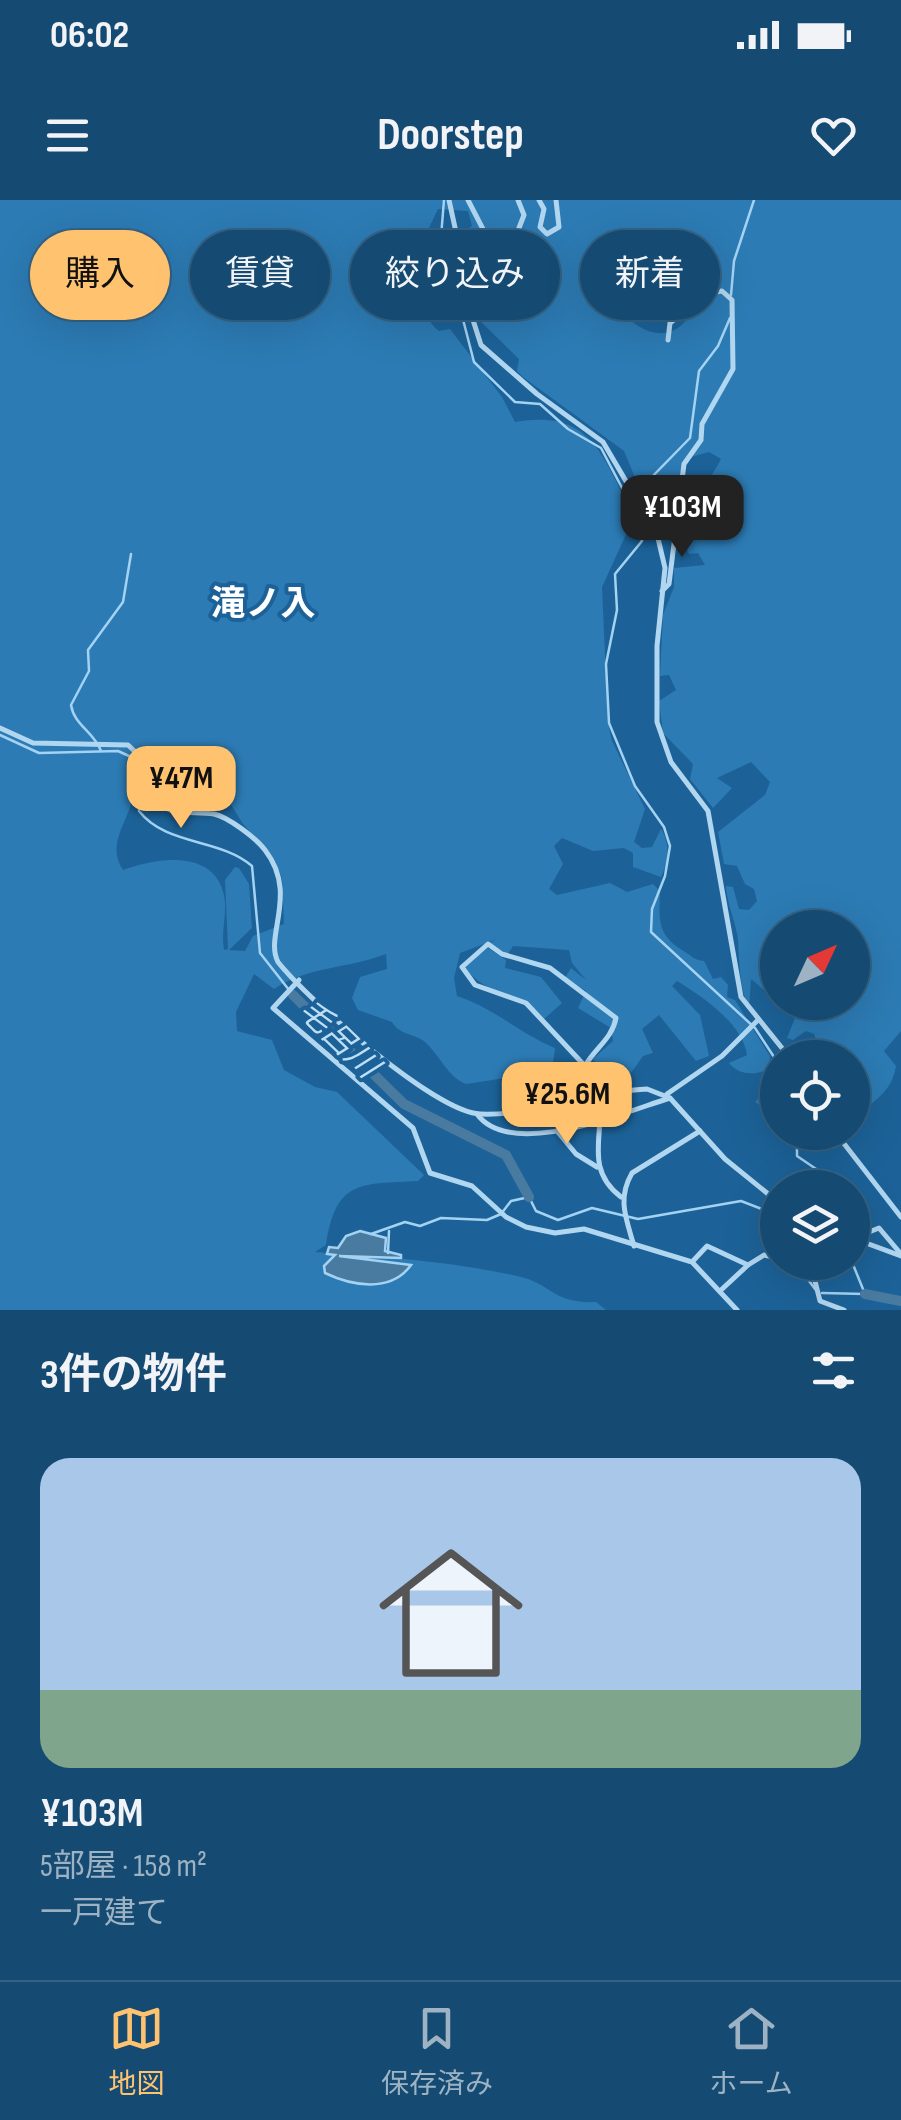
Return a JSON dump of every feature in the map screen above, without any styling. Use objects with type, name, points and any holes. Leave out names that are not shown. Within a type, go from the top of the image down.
[{"type":"street","points":[[449,200],[459,246],[459,276],[480,345],[611,452],[634,500],[657,534],[664,562],[658,722],[666,754],[708,810],[741,997],[773,1040]]},
{"type":"street","points":[[468,200],[501,264],[539,292],[541,284],[512,246],[524,215],[518,200]]},
{"type":"street","points":[[539,200],[544,209],[540,227],[547,234],[558,227],[556,200]]},
{"type":"street","points":[[662,591],[669,584],[684,464],[701,440],[702,424],[733,368],[732,300],[722,291],[709,293],[670,323],[668,340]]},
{"type":"street","points":[[0,728],[34,743],[128,745],[146,762],[149,786],[162,805],[181,814],[219,816],[259,844],[273,863],[282,898],[274,955],[297,982],[366,1046],[431,1091],[477,1114],[483,1122],[518,1134],[602,1121],[668,1096],[722,1056],[756,1022]]},
{"type":"street","points":[[584,1066],[596,1047],[609,1039],[616,1018],[588,995],[550,968],[502,954],[488,944],[462,967],[475,985],[526,1003],[584,1066],[610,1093]]},
{"type":"street","points":[[297,982],[273,1008],[413,1128],[425,1168],[438,1179],[472,1186],[506,1217],[526,1228],[555,1233],[584,1230],[692,1262],[737,1310]]},
{"type":"street","points":[[477,1114],[647,1089],[668,1096],[725,1159],[760,1187]]},
{"type":"street","points":[[600,1094],[602,1121],[597,1167],[602,1180],[621,1197],[634,1246]]},
{"type":"street","points":[[557,1130],[576,1154],[597,1167]]},
{"type":"street","points":[[621,1197],[632,1173],[700,1130]]},
{"type":"street","points":[[850,1150],[900,1212]]},
{"type":"street","points":[[870,1232],[880,1228],[901,1255]]},
{"type":"street","points":[[870,1244],[901,1255]]},
{"type":"street","points":[[692,1262],[707,1246],[748,1264]]},
{"type":"street","points":[[720,1291],[760,1257]]},
{"type":"street","points":[[813,1280],[823,1303],[844,1310]]},
{"type":"shaded area","points":[[0,200],[901,200],[901,1031],[884,1051],[896,1066],[894,1075],[886,1090],[870,1104],[870,1040],[816,1040],[814,1034],[806,1031],[793,1040],[787,1038],[794,1020],[870,1020],[870,910],[760,910],[760,987],[751,979],[749,1009],[726,886],[733,887],[739,909],[749,910],[757,901],[754,889],[745,884],[737,866],[724,864],[718,832],[765,795],[770,782],[751,762],[717,778],[732,788],[713,808],[690,779],[693,764],[663,733],[659,701],[676,690],[669,675],[660,676],[663,615],[674,587],[674,568],[705,565],[698,553],[689,554],[683,528],[692,504],[721,459],[709,452],[687,458],[679,478],[651,504],[646,504],[624,451],[523,377],[517,371],[519,359],[479,320],[560,320],[560,230],[466,230],[472,226],[468,211],[438,209],[428,230],[350,230],[350,320],[429,320],[439,331],[450,329],[502,397],[515,422],[562,423],[579,430],[592,442],[634,517],[602,587],[608,723],[612,741],[645,809],[634,842],[642,848],[652,847],[661,829],[667,847],[665,866],[661,877],[633,867],[633,853],[624,848],[593,851],[562,838],[554,846],[563,864],[549,889],[557,895],[610,883],[627,892],[653,884],[660,891],[660,918],[668,938],[695,959],[704,961],[713,979],[721,977],[728,985],[727,997],[735,1000],[760,1040],[760,1071],[748,1073],[729,1063],[747,1055],[738,1033],[710,1003],[677,981],[672,986],[700,1015],[709,1056],[696,1061],[659,1015],[642,1029],[653,1053],[643,1056],[631,1073],[611,1085],[593,1059],[613,1041],[611,1028],[578,1008],[586,991],[565,978],[571,968],[586,980],[572,963],[569,950],[513,946],[508,954],[489,943],[497,939],[460,953],[454,978],[457,996],[555,1048],[553,1064],[543,1072],[466,1084],[422,1040],[399,1030],[392,1022],[358,1010],[352,998],[360,977],[387,969],[386,954],[300,976],[274,989],[254,974],[236,1012],[237,1031],[272,1040],[284,1070],[315,1087],[337,1092],[424,1175],[418,1181],[366,1185],[344,1197],[330,1224],[326,1245],[315,1252],[492,1271],[529,1279],[570,1300],[596,1302],[606,1310],[0,1310]],"holes":[[[195,778],[217,782],[243,824],[273,857],[282,878],[284,924],[253,936],[245,951],[229,950],[252,928],[249,884],[239,868],[235,867],[225,880],[228,949],[224,950],[225,902],[221,885],[212,873],[200,865],[170,860],[123,870],[118,860],[118,841],[134,792],[169,802],[179,788]]]},
{"type":"shaded area","points":[[488,948],[506,960],[505,968],[541,977],[562,1003],[544,1019],[523,1002],[482,984],[464,967]]},
{"type":"shaded area","points":[[360,1231],[386,1238],[385,1251],[401,1258],[339,1256],[411,1265],[403,1274],[382,1283],[359,1284],[325,1273],[324,1266],[335,1255],[327,1254],[329,1247],[338,1248],[346,1236]]},
{"type":"waterway","points":[[444,200],[441,237],[452,251],[451,273],[474,362],[515,402],[540,404],[568,429],[601,448],[640,522],[642,541],[615,574],[617,610],[606,664],[609,723],[635,786],[664,827],[670,846],[665,876],[652,909],[651,932],[755,1028],[763,1040]]},
{"type":"waterway","points":[[731,295],[734,261],[754,200]]},
{"type":"waterway","points":[[640,501],[644,485],[690,438],[699,371],[718,346],[730,318]]},
{"type":"waterway","points":[[101,751],[71,705],[89,671],[88,650],[123,602],[131,554]]},
{"type":"waterway","name":"毛呂川","points":[[0,735],[39,753],[118,751],[129,756],[139,775],[139,811],[150,822],[239,857],[252,866],[260,953],[293,995]]},
{"type":"waterway","name":"毛呂川","points":[[293,995],[404,1104],[506,1155],[529,1197]]},
{"type":"waterway","points":[[797,1150],[797,1156],[818,1170]]},
{"type":"waterway","name":"毛呂川","points":[[371,1234],[405,1222],[420,1226],[441,1218],[487,1220],[501,1214],[511,1201],[529,1197],[536,1211],[558,1220],[592,1208],[638,1219],[741,1201],[760,1208]]},
{"type":"waterway","points":[[388,1253],[389,1231]]},
{"type":"waterway","name":"毛呂川","points":[[808,1280],[815,1289]]},
{"type":"waterway","name":"毛呂川","points":[[822,1293],[865,1294],[859,1280]]},
{"type":"waterway","name":"毛呂川","points":[[865,1294],[901,1301]]},
{"type":"district","name":"滝ノ入","points":[[263,604]]}]
